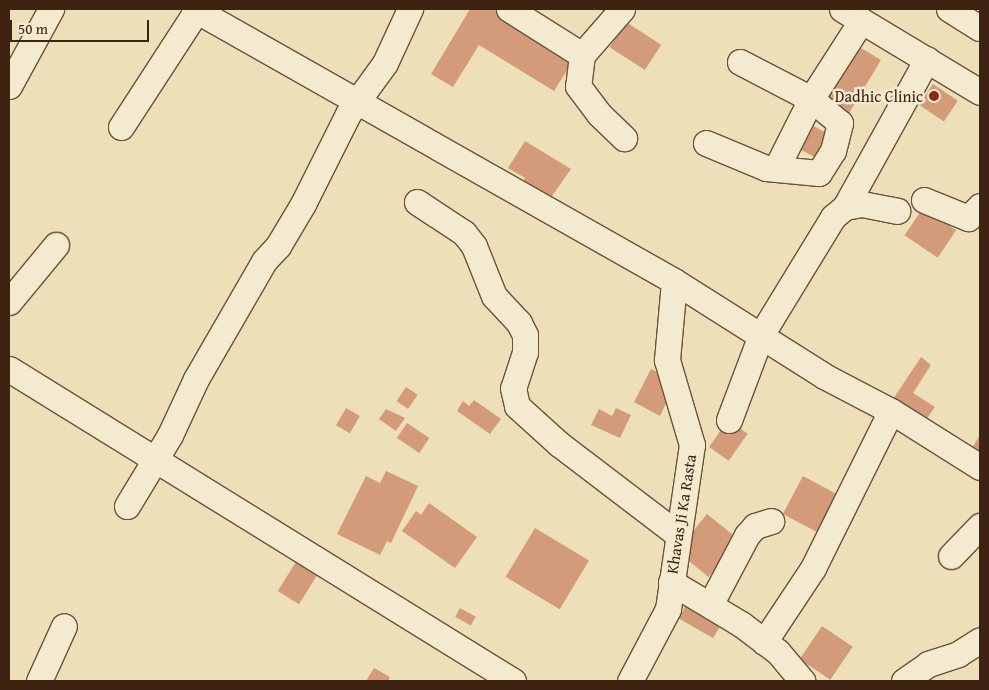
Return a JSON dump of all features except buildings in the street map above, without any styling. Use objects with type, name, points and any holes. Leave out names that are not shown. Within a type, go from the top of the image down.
[{"type":"street","points":[[9,86],[51,9]]},
{"type":"street","points":[[127,506],[156,458],[196,379],[264,261],[278,246],[357,101],[384,63],[410,9]]},
{"type":"street","points":[[509,9],[582,55]]},
{"type":"street","points":[[622,9],[582,55],[578,86],[599,114],[624,138]]},
{"type":"street","points":[[949,9],[980,28]]},
{"type":"street","points":[[120,127],[195,10],[674,281],[824,376],[891,411],[980,467]]},
{"type":"street","points":[[777,167],[852,15],[980,92]]},
{"type":"street","points":[[729,420],[760,335],[833,217],[845,207],[927,59]]},
{"type":"street","points":[[706,142],[766,168],[777,167],[819,173],[833,151],[840,123],[811,99],[740,62]]},
{"type":"street","points":[[924,200],[968,218],[980,206]]},
{"type":"street","points":[[417,202],[464,233],[474,246],[494,296],[518,323],[525,335],[525,352],[514,388],[517,406],[559,444],[677,534]]},
{"type":"street","points":[[845,207],[862,204],[896,211]]},
{"type":"street","points":[[9,302],[56,245]]},
{"type":"street","name":"Khavas Ji Ka Rasta","points":[[630,681],[668,609],[677,534],[692,445],[667,360],[674,281]]},
{"type":"street","points":[[9,369],[156,458],[513,681]]},
{"type":"street","points":[[764,642],[813,568],[891,411]]},
{"type":"street","points":[[710,605],[747,534],[756,526],[771,521]]},
{"type":"street","points":[[951,556],[980,526]]},
{"type":"street","points":[[671,582],[710,605],[778,652],[802,681]]},
{"type":"street","points":[[39,681],[64,626]]},
{"type":"street","points":[[904,681],[928,664],[958,654],[980,640]]},
{"type":"place","name":"Dadhic Clinic","points":[[934,96]]}]
